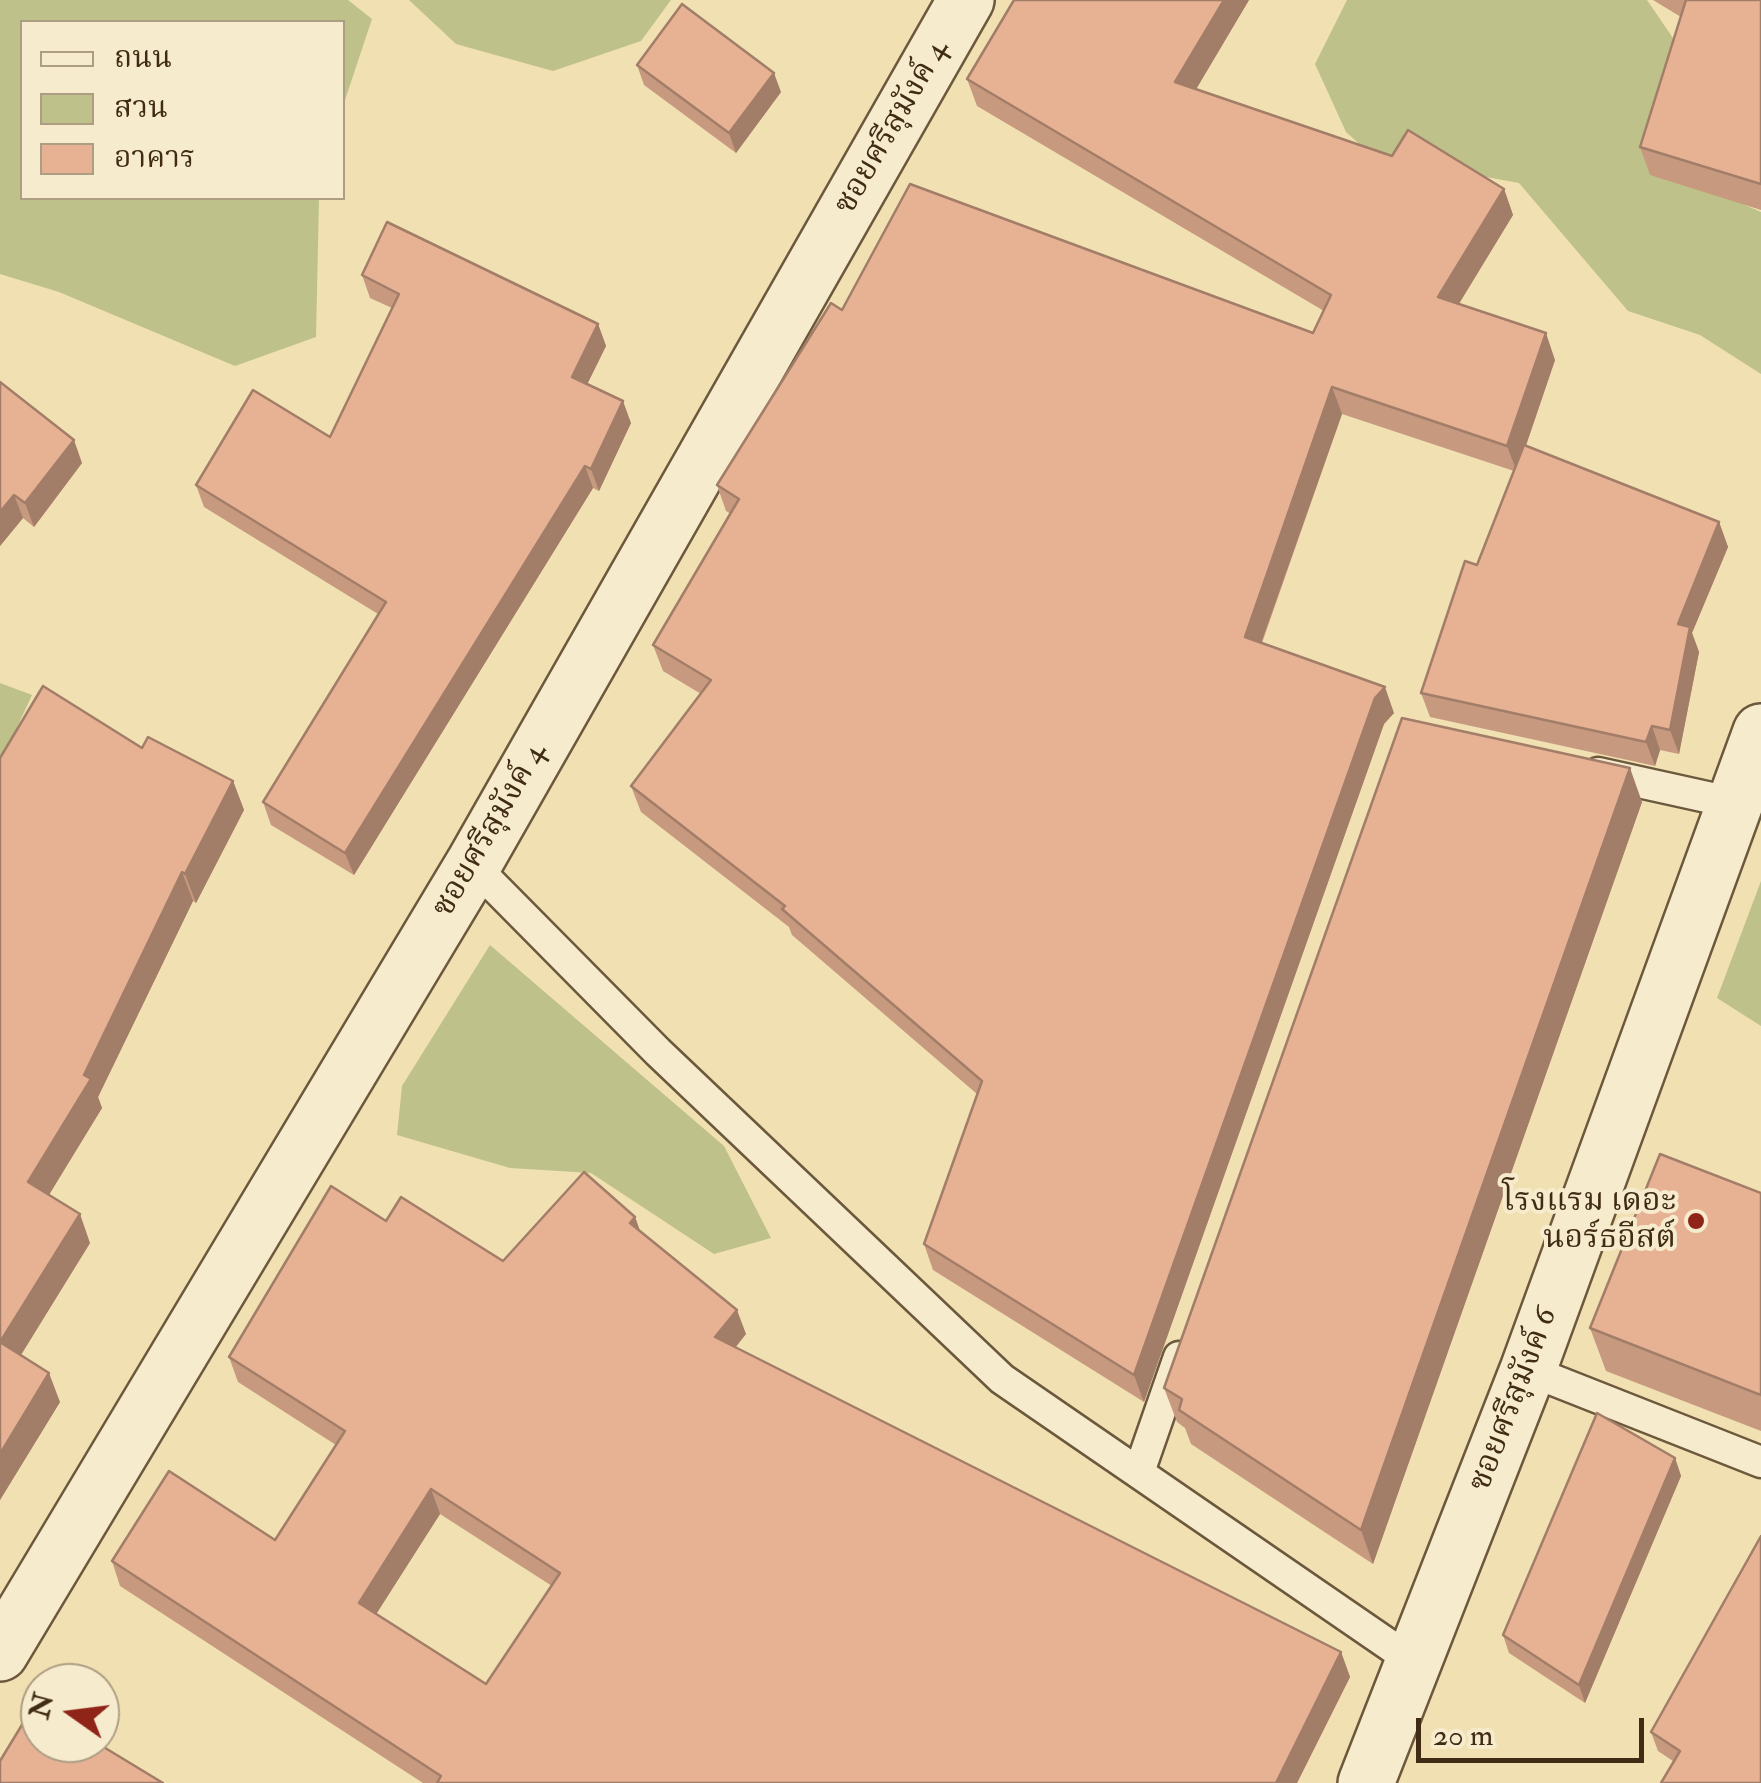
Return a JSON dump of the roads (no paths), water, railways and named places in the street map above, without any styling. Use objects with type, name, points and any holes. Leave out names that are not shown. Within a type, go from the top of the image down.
[{"type":"street","name":"ซอยศรีสุมังค์ 4","points":[[0,1652],[473,865],[966,0]]},
{"type":"street","name":"ซอยศรีสุมังค์ 6","points":[[1366,1783],[1528,1370],[1761,732]]},
{"type":"lane","points":[[1568,767],[1734,803]]},
{"type":"lane","points":[[473,865],[658,1052],[1002,1379],[1412,1660]]},
{"type":"lane","points":[[1139,1472],[1191,1324]]},
{"type":"lane","points":[[1528,1370],[1761,1462]]},
{"type":"place","name":"โรงแรม เดอะ นอร์ธอีสต์","points":[[1696,1221]]}]
